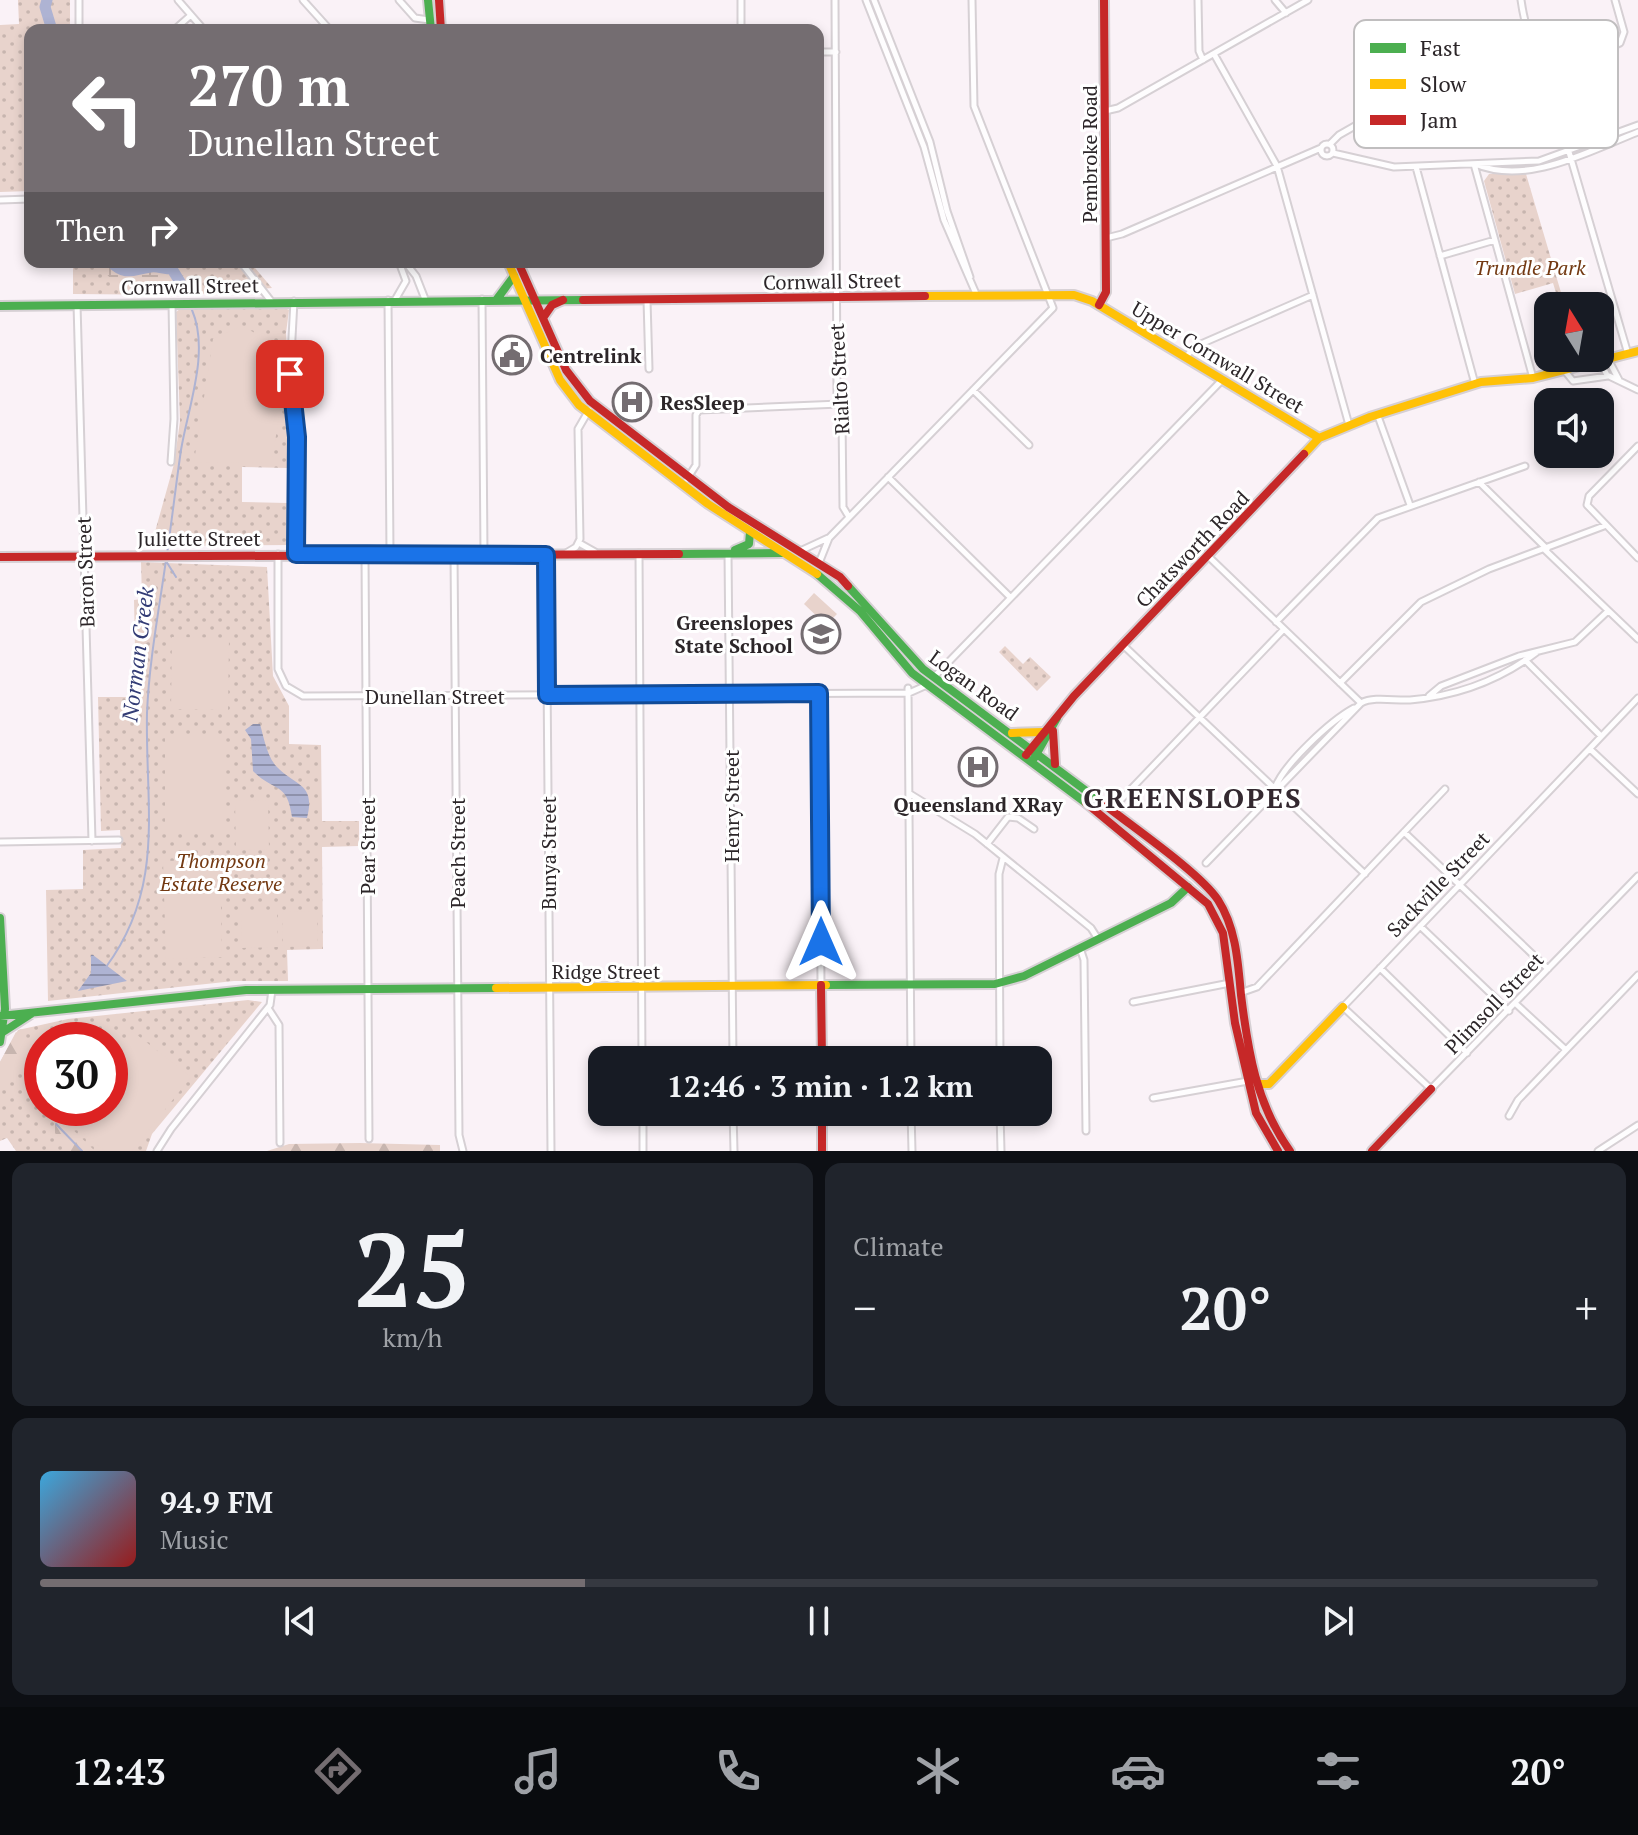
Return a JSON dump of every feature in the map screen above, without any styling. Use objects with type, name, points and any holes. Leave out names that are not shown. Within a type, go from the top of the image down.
[{"type":"main road","points":[[428,0],[430,24]]},
{"type":"main road","points":[[439,0],[441,24]]},
{"type":"main road","name":"Pembroke Road","points":[[1099,305],[1106,292],[1104,0]]},
{"type":"main road","name":"Logan Road","points":[[511,268],[560,380],[587,412],[685,481],[800,551],[854,589],[931,681],[1032,754],[1208,904],[1219,923],[1248,1081],[1260,1124],[1278,1151]]},
{"type":"main road","name":"Logan Road","points":[[521,268],[570,376],[594,404],[750,532],[846,597],[912,673],[931,681],[1012,733],[1032,754],[1055,764],[1211,891],[1227,914],[1235,940],[1241,993],[1268,1120],[1290,1151]]},
{"type":"main road","points":[[497,299],[514,276]]},
{"type":"main road","name":"Cornwall Street","points":[[563,300],[1049,295],[1079,296],[1099,305]]},
{"type":"main road","points":[[524,298],[563,300]]},
{"type":"main road","name":"Cornwall Street","points":[[0,306],[524,298]]},
{"type":"main road","points":[[543,318],[552,305],[563,300]]},
{"type":"main road","name":"Upper Cornwall Street","points":[[1099,305],[1319,438]]},
{"type":"main road","name":"Chatsworth Road","points":[[1614,358],[1638,351]]},
{"type":"main road","name":"Chatsworth Road","points":[[1032,754],[1057,718],[1123,645],[1319,438],[1475,384],[1533,378],[1556,372]]},
{"type":"main road","name":"Chatsworth Road","points":[[1363,422],[1401,409]]},
{"type":"main road","points":[[731,551],[749,544],[750,532]]},
{"type":"main road","name":"Juliette Street","points":[[0,557],[784,553]]},
{"type":"main road","points":[[1012,733],[1048,731],[1055,764]]},
{"type":"main road","points":[[1188,887],[1191,874]]},
{"type":"main road","name":"Ridge Street","points":[[2,1016],[216,992],[272,990],[1000,983],[1177,900],[1188,887]]},
{"type":"main road","points":[[0,918],[3,1032],[0,1042]]},
{"type":"main road","points":[[1230,983],[1240,982]]},
{"type":"main road","points":[[821,985],[822,1046]]},
{"type":"main road","name":"Sackville Street","points":[[1258,1084],[1269,1084],[1343,1007]]},
{"type":"main road","points":[[3,1032],[31,1014]]},
{"type":"main road","points":[[1248,1081],[1258,1084]]},
{"type":"main road","name":"Plimsoll Street","points":[[1372,1151],[1431,1089]]},
{"type":"main road","points":[[822,1126],[822,1151]]},
{"type":"street","points":[[79,0],[79,24]]},
{"type":"street","points":[[178,0],[199,24]]},
{"type":"street","points":[[303,0],[325,24]]},
{"type":"street","points":[[399,0],[415,18],[428,24]]},
{"type":"street","points":[[741,0],[741,24]]},
{"type":"street","name":"Rialto Street","points":[[835,0],[837,393],[840,404],[843,507],[849,517]]},
{"type":"street","points":[[866,0],[921,137],[944,220],[977,296]]},
{"type":"street","points":[[874,0],[930,142],[970,278]]},
{"type":"street","points":[[800,551],[829,538],[1053,308],[974,106],[972,0]]},
{"type":"street","points":[[1198,0],[1199,51],[1203,60]]},
{"type":"street","points":[[1275,0],[1286,13]]},
{"type":"street","points":[[1105,111],[1115,110],[1308,0]]},
{"type":"street","points":[[1521,0],[1525,20]]},
{"type":"street","points":[[1615,0],[1623,29],[1618,44]]},
{"type":"street","points":[[181,24],[191,15]]},
{"type":"street","points":[[824,52],[836,52]]},
{"type":"street","points":[[1214,54],[1277,166],[1350,426]]},
{"type":"street","points":[[1618,134],[1638,125]]},
{"type":"street","points":[[1106,238],[1122,234],[1330,144],[1354,126]]},
{"type":"street","points":[[1618,138],[1638,132]]},
{"type":"street","points":[[1330,144],[1333,153]]},
{"type":"street","points":[[1321,148],[1326,156],[1333,153],[1388,167],[1474,164],[1491,170],[1542,168],[1588,148]]},
{"type":"street","points":[[1570,155],[1628,354]]},
{"type":"street","points":[[1474,164],[1533,378]]},
{"type":"street","points":[[1416,167],[1475,384]]},
{"type":"street","points":[[0,200],[24,199]]},
{"type":"street","points":[[1440,256],[1495,240]]},
{"type":"street","points":[[245,268],[271,301]]},
{"type":"street","points":[[390,554],[392,300],[406,281],[403,268]]},
{"type":"street","points":[[408,268],[416,276],[425,299]]},
{"type":"street","points":[[1186,357],[1194,347],[1313,295]]},
{"type":"street","points":[[482,299],[484,555]]},
{"type":"street","points":[[294,300],[290,374],[297,437],[296,554]]},
{"type":"street","points":[[647,300],[649,369]]},
{"type":"street","points":[[171,462],[174,419],[172,303]]},
{"type":"street","name":"Baron Street","points":[[77,304],[92,841]]},
{"type":"street","name":"Chatsworth Road","points":[[1566,372],[1573,381],[1608,376]]},
{"type":"street","points":[[1607,372],[1608,376],[1638,390]]},
{"type":"street","points":[[1612,372],[1619,381]]},
{"type":"street","points":[[931,681],[1223,379]]},
{"type":"street","points":[[973,390],[1029,445]]},
{"type":"street","points":[[579,543],[578,433],[594,404]]},
{"type":"street","points":[[685,481],[696,465],[696,415],[699,410],[840,404]]},
{"type":"street","points":[[1379,419],[1410,505]]},
{"type":"street","points":[[1638,446],[1589,496],[1587,504],[1604,526],[1638,558]]},
{"type":"street","points":[[1276,622],[1374,521],[1410,505],[1525,466]]},
{"type":"street","points":[[888,477],[1010,597]]},
{"type":"street","points":[[1479,482],[1638,639]]},
{"type":"street","points":[[1340,683],[1418,604],[1489,569],[1604,526]]},
{"type":"street","points":[[819,564],[829,538]]},
{"type":"street","points":[[579,543],[599,553]]},
{"type":"street","points":[[561,554],[579,543]]},
{"type":"street","name":"Henry Street","points":[[731,551],[733,1046]]},
{"type":"street","points":[[639,553],[642,1046]]},
{"type":"street","name":"Dunellan Street","points":[[278,554],[278,669],[286,686],[303,696],[906,691],[931,681]]},
{"type":"street","name":"Pear Street","points":[[365,554],[369,1139]]},
{"type":"street","name":"Peach Street","points":[[454,554],[459,1135],[463,1151]]},
{"type":"street","name":"Bunya Street","points":[[546,555],[551,1151]]},
{"type":"street","points":[[1207,555],[1360,704]]},
{"type":"street","points":[[1206,863],[1275,789],[1281,775],[1338,718],[1360,704],[1426,697],[1537,652],[1577,641],[1608,611]]},
{"type":"street","points":[[1112,809],[1284,629]]},
{"type":"street","points":[[1123,645],[1365,874]]},
{"type":"street","points":[[1437,693],[1490,681],[1524,658]]},
{"type":"street","points":[[1524,658],[1601,736]]},
{"type":"street","points":[[911,1046],[910,794],[906,691],[912,673]]},
{"type":"street","points":[[819,693],[821,985]]},
{"type":"street","name":"Sackville Street","points":[[1343,1007],[1638,698]]},
{"type":"street","points":[[1590,749],[1638,794]]},
{"type":"street","points":[[1231,994],[1257,987],[1445,789]]},
{"type":"street","points":[[910,794],[987,844],[1091,928],[1098,939]]},
{"type":"street","points":[[987,844],[1008,817],[1018,818],[1034,829]]},
{"type":"street","points":[[1404,832],[1548,969]]},
{"type":"street","points":[[0,842],[119,840]]},
{"type":"street","points":[[1000,1046],[999,874],[1003,857]]},
{"type":"street","name":"Plimsoll Street","points":[[1431,1089],[1638,876]]},
{"type":"street","points":[[1420,926],[1509,1011]]},
{"type":"street","points":[[1080,948],[1084,960],[1086,1131]]},
{"type":"street","points":[[1380,968],[1467,1053]]},
{"type":"street","points":[[1509,1116],[1518,1100],[1638,975]]},
{"type":"street","points":[[1133,1002],[1230,983]]},
{"type":"street","points":[[157,1151],[171,1129],[268,1008],[272,990]]},
{"type":"street","points":[[1516,1004],[1566,1050]]},
{"type":"street","points":[[1343,1007],[1431,1089]]},
{"type":"street","points":[[268,1008],[279,1025],[280,1143]]},
{"type":"street","points":[[1153,1098],[1248,1081]]},
{"type":"street","points":[[1598,1151],[1638,1125]]},
{"type":"street","points":[[643,1126],[643,1151]]},
{"type":"street","points":[[733,1126],[734,1151]]},
{"type":"street","points":[[911,1126],[912,1151]]},
{"type":"street","points":[[1000,1126],[1001,1151]]},
{"type":"green space","points":[[18,0],[70,0],[70,24],[24,24],[24,191],[0,192],[0,25],[19,24]]},
{"type":"green space","name":"Trundle Park","points":[[1489,174],[1526,174],[1561,292],[1556,292],[1553,283],[1515,294],[1484,181]]},
{"type":"green space","points":[[73,268],[255,268],[272,288],[188,295],[73,294]]},
{"type":"green space","points":[[104,268],[181,268],[184,275],[164,284],[149,278],[114,280]]},
{"type":"green space","points":[[180,309],[289,310],[286,333],[292,431],[287,468],[242,467],[242,502],[287,503],[289,545],[151,546],[174,464],[180,421],[176,312]]},
{"type":"green space","points":[[241,326],[269,342],[280,361],[280,406],[271,463],[194,462],[213,339]]},
{"type":"green space","name":"Thompson Estate Reserve","points":[[141,562],[267,567],[273,676],[289,706],[289,744],[321,745],[322,821],[359,821],[359,846],[322,847],[323,949],[287,950],[288,981],[234,981],[48,1001],[46,890],[83,889],[83,850],[121,848],[120,830],[101,831],[98,697],[136,697],[134,600],[142,599]]},
{"type":"green space","points":[[814,593],[837,614],[826,625],[804,604]]},
{"type":"green space","points":[[172,637],[229,638],[228,710],[171,709]]},
{"type":"green space","points":[[1005,646],[1023,664],[1030,657],[1051,677],[1037,691],[999,652]]},
{"type":"green space","points":[[165,735],[224,735],[224,833],[165,833]]},
{"type":"green space","points":[[268,800],[269,849],[236,850],[235,801]]},
{"type":"green space","points":[[220,860],[222,957],[166,959],[163,861]]},
{"type":"green space","points":[[317,911],[318,946],[283,947],[282,912]]},
{"type":"green space","points":[[241,913],[277,913],[278,947],[242,948]]},
{"type":"green space","points":[[248,1000],[262,1002],[152,1134],[146,1151],[16,1151],[7,1138],[0,1141],[0,1062],[18,1030],[24,1029],[24,1126],[128,1126],[128,1022],[54,1022]]},
{"type":"green space","points":[[132,1031],[191,1077],[132,1151],[105,1151],[73,1126],[128,1126],[128,1036]]},
{"type":"green space","points":[[16,1032],[24,1037],[24,1062],[0,1087],[0,1062]]},
{"type":"green space","points":[[55,1126],[69,1126],[95,1151],[69,1151],[55,1133]]},
{"type":"green space","points":[[289,1144],[440,1145],[440,1151],[267,1151]]},
{"type":"water","points":[[253,724],[260,724],[274,763],[306,791],[309,798],[307,818],[292,817],[283,792],[253,771],[251,739],[245,730]]},
{"type":"water","points":[[91,955],[127,981],[78,991],[91,973]]},
{"type":"waterway","name":"Norman Creek","points":[[47,0],[45,7],[50,24]]},
{"type":"waterway","name":"Norman Creek","points":[[118,268],[126,271],[147,268]]},
{"type":"waterway","name":"Norman Creek","points":[[162,268],[172,269],[180,282]]},
{"type":"waterway","name":"Norman Creek","points":[[180,282],[186,295]]},
{"type":"waterway","name":"Norman Creek","points":[[167,554],[181,450],[198,361],[197,326],[192,310]]},
{"type":"waterway","name":"Norman Creek","points":[[106,967],[125,937],[145,876],[149,813],[148,694],[166,560]]},
{"type":"waterway","points":[[166,561],[176,577]]},
{"type":"waterway","points":[[58,1126],[82,1151]]},
{"type":"traffic: fast","points":[[428,0],[430,24]]},
{"type":"traffic: fast","points":[[497,299],[514,276]]},
{"type":"traffic: fast","points":[[0,306],[583,300]]},
{"type":"traffic: fast","points":[[735,550],[749,544],[750,532]]},
{"type":"traffic: fast","points":[[679,554],[782,553]]},
{"type":"traffic: fast","points":[[817,574],[860,611],[912,673],[1086,803]]},
{"type":"traffic: fast","points":[[848,586],[923,669],[1105,805]]},
{"type":"traffic: fast","points":[[1033,760],[1057,718]]},
{"type":"traffic: fast","points":[[826,985],[995,984],[1024,976],[1171,903],[1188,887]]},
{"type":"traffic: fast","points":[[0,918],[5,1009],[0,1042]]},
{"type":"traffic: fast","points":[[0,1016],[246,990],[496,988]]},
{"type":"traffic: fast","points":[[3,1032],[31,1014]]},
{"type":"traffic: slow","points":[[511,268],[560,380],[579,405],[708,504],[817,574]]},
{"type":"traffic: slow","points":[[925,296],[1074,295],[1092,301],[1319,438]]},
{"type":"traffic: slow","points":[[1304,454],[1319,438],[1370,417],[1481,382],[1533,378],[1638,351]]},
{"type":"traffic: slow","points":[[1012,733],[1043,732]]},
{"type":"traffic: slow","points":[[496,988],[826,985]]},
{"type":"traffic: slow","points":[[1258,1084],[1269,1084],[1343,1007]]},
{"type":"traffic: jam","points":[[439,0],[441,24]]},
{"type":"traffic: jam","points":[[1099,305],[1106,292],[1104,0]]},
{"type":"traffic: jam","points":[[521,268],[566,370],[590,401],[728,507],[840,577],[848,586]]},
{"type":"traffic: jam","points":[[583,300],[925,296]]},
{"type":"traffic: jam","points":[[543,318],[552,305],[563,300]]},
{"type":"traffic: jam","points":[[1026,755],[1074,696],[1304,454]]},
{"type":"traffic: jam","points":[[0,557],[679,554]]},
{"type":"traffic: jam","points":[[1053,731],[1055,764]]},
{"type":"traffic: jam","points":[[1086,803],[1208,904],[1223,933],[1235,1023],[1256,1113],[1278,1151]]},
{"type":"traffic: jam","points":[[1105,805],[1197,877],[1224,911],[1235,946],[1255,1076],[1269,1115],[1290,1151]]},
{"type":"traffic: jam","points":[[821,985],[822,1046]]},
{"type":"traffic: jam","points":[[1372,1151],[1431,1089]]},
{"type":"traffic: jam","points":[[822,1126],[822,1151]]},
{"type":"place","name":"Centrelink","points":[[512,355]]},
{"type":"place","name":"ResSleep","points":[[632,402]]},
{"type":"place","name":"Greenslopes State School","points":[[821,634]]},
{"type":"place","name":"Queensland XRay","points":[[978,767]]},
{"type":"district","name":"GREENSLOPES","points":[[1193,797]]},
{"type":"route","points":[[290,374],[297,437],[296,554],[546,555],[547,695],[819,693],[821,942]]}]
